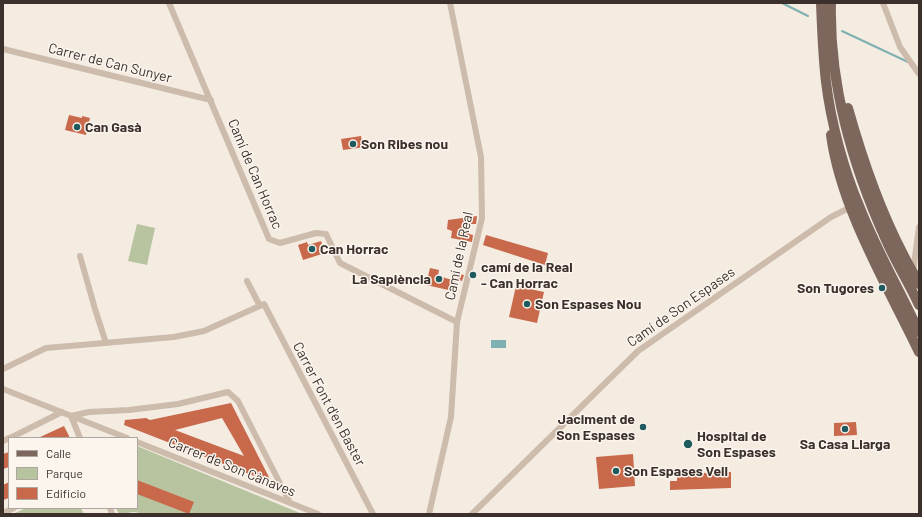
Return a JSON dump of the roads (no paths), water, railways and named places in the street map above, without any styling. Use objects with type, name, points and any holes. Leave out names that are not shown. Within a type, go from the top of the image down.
[{"type":"main road","points":[[821,3],[831,137],[843,187],[870,251],[919,352]]},
{"type":"main road","points":[[831,3],[834,53],[840,103],[850,143],[866,191],[887,242],[919,305]]},
{"type":"main road","points":[[834,53],[858,144],[875,192],[903,254],[919,284]]},
{"type":"main road","points":[[827,84],[834,124],[848,175],[860,208],[919,332]]},
{"type":"street","name":"Camí de Can Horrac","points":[[169,3],[269,239],[280,243],[316,232],[326,234],[340,263],[457,322]]},
{"type":"street","name":"Camí de la Real","points":[[428,514],[451,417],[457,322],[482,218],[481,157],[450,3]]},
{"type":"street","points":[[883,3],[900,47],[919,74]]},
{"type":"street","name":"Carrer de Can Sunyer","points":[[3,49],[211,100]]},
{"type":"street","name":"Camí de Son Espases","points":[[472,514],[638,350],[831,217],[851,207]]},
{"type":"street","points":[[913,272],[919,228]]},
{"type":"street","points":[[80,256],[106,342]]},
{"type":"street","name":"Carrer Font d'en Baster","points":[[247,281],[262,305],[373,514]]},
{"type":"street","points":[[3,369],[46,348],[174,337],[204,332],[262,305]]},
{"type":"street","points":[[3,389],[124,437]]},
{"type":"street","points":[[70,416],[90,412],[129,410],[178,404],[228,392],[238,401],[290,503]]},
{"type":"street","points":[[12,437],[62,412]]},
{"type":"street","points":[[70,416],[80,437]]},
{"type":"street","name":"Carrer de Son Cànaves","points":[[138,442],[318,514]]},
{"type":"water","points":[[491,340],[506,340],[506,348],[491,348]]},
{"type":"waterway","points":[[782,3],[808,16]]},
{"type":"waterway","points":[[842,31],[908,62]]},
{"type":"place","name":"Can Gasà","points":[[77,127]]},
{"type":"place","name":"Son Ribes nou","points":[[353,144]]},
{"type":"place","name":"Can Horrac","points":[[312,249]]},
{"type":"place","name":"camí de la Real - Can Horrac","points":[[473,275]]},
{"type":"place","name":"La Sapiència","points":[[439,279]]},
{"type":"place","name":"Son Tugores","points":[[882,288]]},
{"type":"place","name":"Son Espases Nou","points":[[527,304]]},
{"type":"place","name":"Jaciment de Son Espases","points":[[643,427]]},
{"type":"place","name":"Sa Casa Llarga","points":[[845,429]]},
{"type":"place","name":"Hospital de Son Espases","points":[[688,444]]},
{"type":"place","name":"Son Espases Vell","points":[[616,471]]}]
